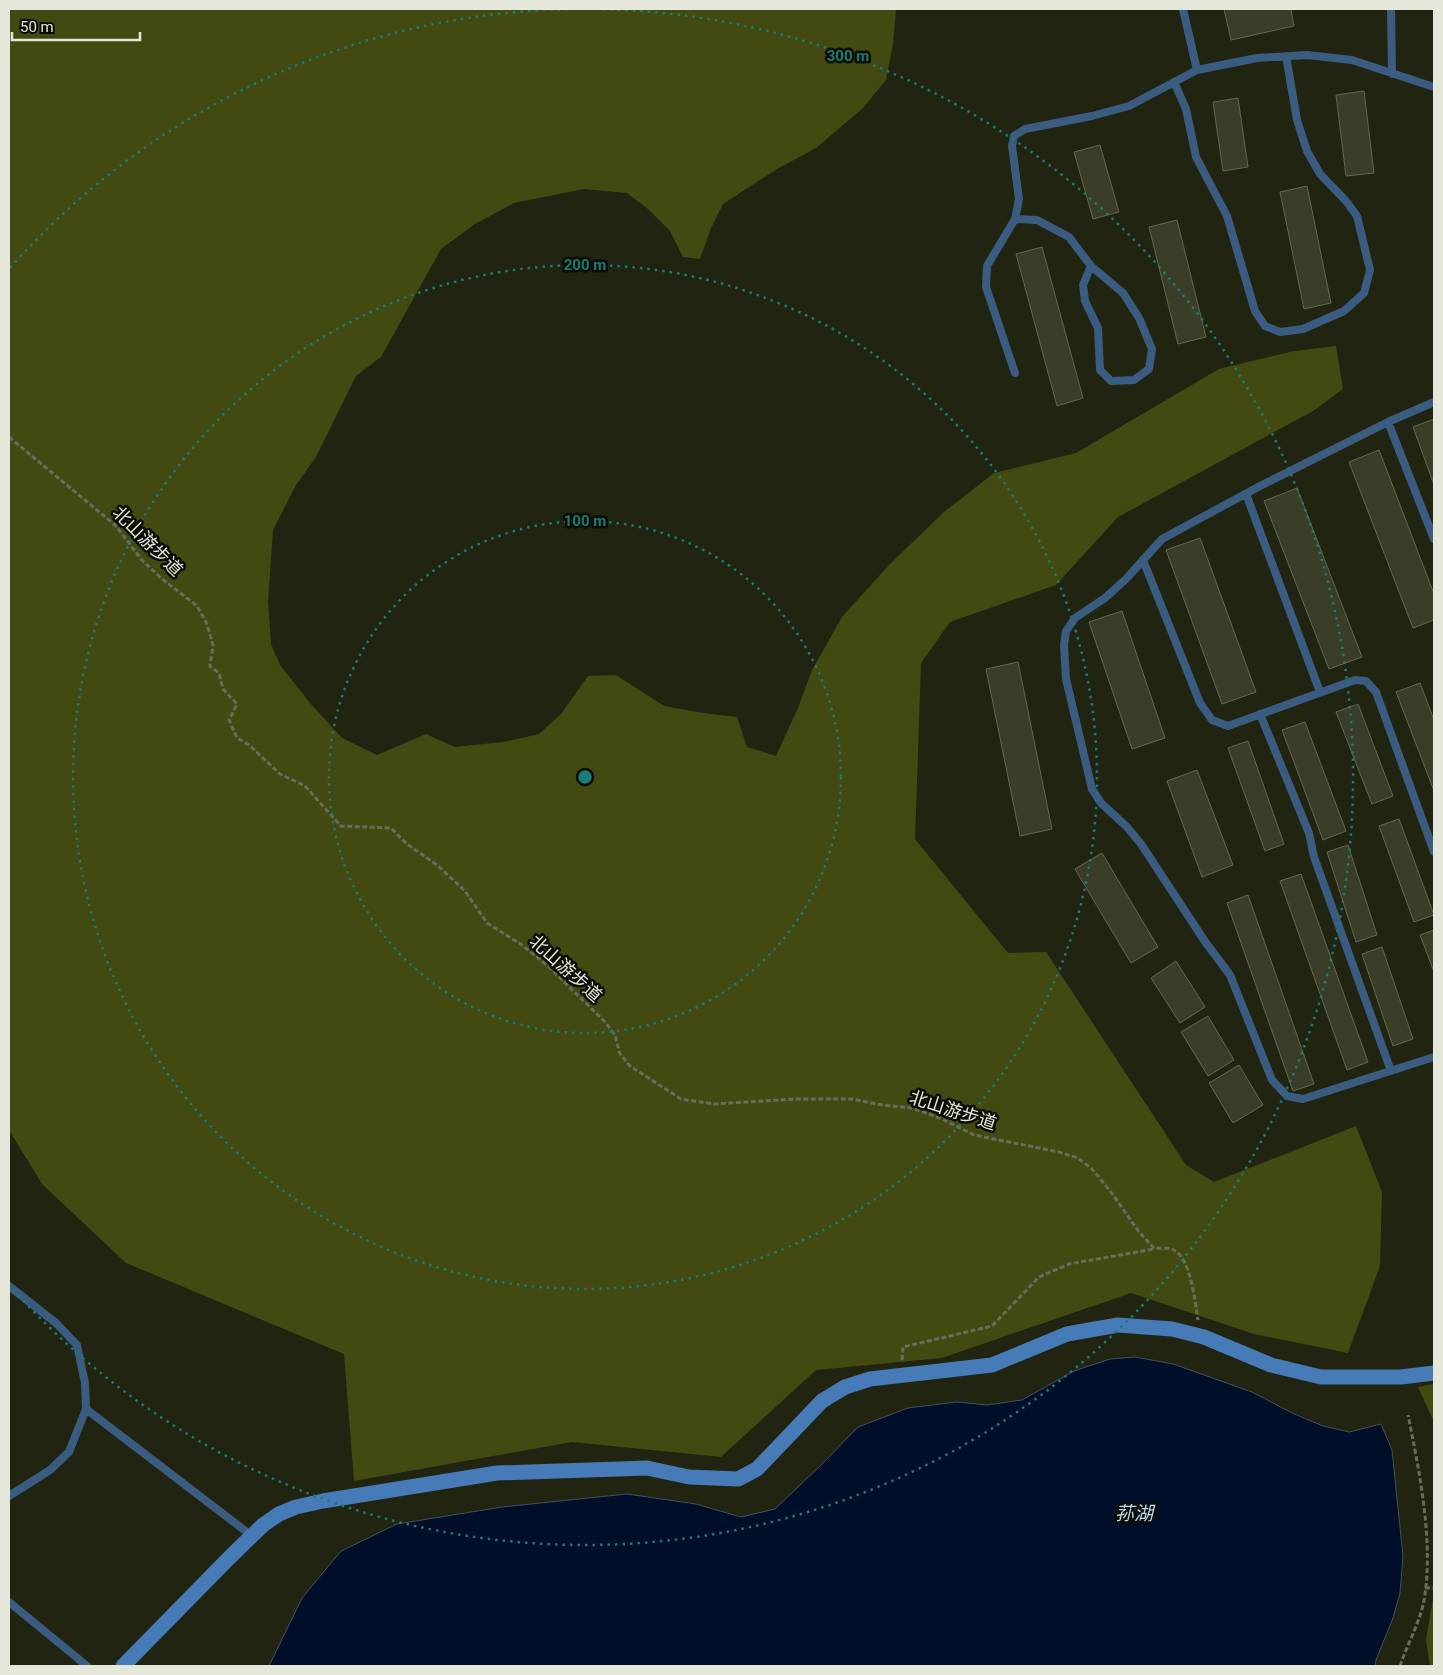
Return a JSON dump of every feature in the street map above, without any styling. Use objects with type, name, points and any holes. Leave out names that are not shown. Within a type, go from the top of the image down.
[{"type":"main road","points":[[123,1666],[252,1536],[279,1514],[296,1507],[496,1473],[647,1468],[689,1477],[738,1480],[757,1469],[822,1401],[845,1387],[870,1379],[992,1365],[1067,1334],[1118,1325],[1172,1329],[1204,1337],[1271,1365],[1321,1378],[1401,1377],[1434,1373]]},
{"type":"lane","points":[[1183,9],[1197,70]]},
{"type":"lane","points":[[1391,9],[1392,74]]},
{"type":"lane","points":[[1014,373],[986,287],[987,266],[1015,219],[1019,199],[1012,146],[1014,136],[1025,129],[1092,116],[1128,106],[1197,70],[1257,58],[1307,55],[1352,60],[1434,87]]},
{"type":"lane","points":[[1174,82],[1186,109],[1196,157],[1227,216],[1255,311],[1265,326],[1280,332],[1303,329],[1344,311],[1364,293],[1370,270],[1357,216],[1346,201],[1320,174],[1307,151],[1297,120],[1286,56]]},
{"type":"lane","points":[[1015,219],[1037,220],[1069,237],[1091,266],[1123,293],[1139,318],[1152,349],[1149,369],[1134,380],[1110,381],[1100,370],[1098,328],[1084,301],[1083,285],[1091,266]]},
{"type":"lane","points":[[1434,402],[1388,422],[1162,539],[1126,579],[1105,598],[1075,618],[1066,631],[1064,645],[1066,679],[1092,789],[1101,803],[1127,827],[1141,844],[1206,943],[1230,974],[1272,1080],[1287,1096],[1303,1099],[1434,1057]]},
{"type":"lane","points":[[1388,422],[1434,540]]},
{"type":"lane","points":[[1246,494],[1320,692]]},
{"type":"lane","points":[[1143,560],[1200,703],[1212,720],[1228,726],[1355,680],[1366,681],[1376,692],[1434,852]]},
{"type":"lane","points":[[1260,714],[1309,833],[1314,857],[1391,1071]]},
{"type":"lane","points":[[9,1286],[56,1323],[77,1346],[85,1383],[86,1409],[69,1452],[50,1470],[9,1496]]},
{"type":"lane","points":[[86,1409],[252,1536]]},
{"type":"lane","points":[[9,1602],[87,1666]]},
{"type":"path","name":"北山游步道","points":[[9,437],[115,525],[142,560],[162,579],[197,606],[207,624],[213,645],[210,666],[219,672],[223,689],[237,704],[229,720],[237,738],[249,745],[280,774],[305,786],[341,826],[391,828],[407,844],[437,865],[465,891],[487,923],[522,945],[549,966],[604,1022],[615,1035],[620,1054],[630,1066],[681,1099],[714,1104],[796,1099],[852,1099],[912,1108],[942,1119],[974,1135],[1078,1158],[1092,1169],[1139,1232],[1154,1248]]},
{"type":"path","points":[[902,1375],[903,1347],[992,1326],[1040,1277],[1069,1264],[1154,1248],[1173,1249],[1183,1258],[1190,1278],[1200,1329],[1204,1337]]},
{"type":"path","points":[[1400,1666],[1406,1647],[1420,1617],[1427,1564],[1425,1526],[1417,1460],[1408,1415]]},
{"type":"path","points":[[1425,1588],[1434,1588]]},
{"type":"green space","points":[[9,9],[896,9],[893,44],[886,80],[863,108],[816,148],[777,169],[723,204],[711,228],[700,259],[683,257],[670,231],[648,209],[627,193],[584,189],[514,203],[475,224],[441,249],[381,357],[356,376],[316,457],[296,485],[273,530],[268,602],[271,644],[280,665],[310,703],[342,738],[377,755],[426,734],[455,747],[503,742],[539,734],[561,714],[588,676],[616,675],[664,706],[737,717],[747,747],[776,756],[798,708],[812,670],[842,617],[889,565],[944,512],[994,473],[1076,453],[1219,369],[1294,351],[1336,346],[1343,389],[1313,411],[1118,517],[1056,585],[950,622],[921,663],[915,839],[1008,953],[1046,952],[1186,1165],[1214,1182],[1356,1126],[1382,1192],[1380,1266],[1348,1353],[1254,1334],[1131,1293],[942,1358],[816,1370],[721,1457],[572,1442],[354,1481],[344,1354],[126,1263],[42,1184],[9,1130]]},
{"type":"green space","points":[[1434,1384],[1434,1422],[1418,1387]]},
{"type":"green space","points":[[1434,1592],[1434,1666],[1430,1666],[1426,1640]]},
{"type":"water","name":"荪湖","points":[[1135,1357],[1173,1364],[1252,1392],[1292,1413],[1323,1426],[1349,1432],[1381,1424],[1392,1450],[1403,1556],[1400,1593],[1375,1666],[269,1666],[302,1598],[341,1551],[397,1524],[502,1507],[627,1494],[696,1504],[741,1517],[775,1509],[858,1427],[908,1408],[957,1402],[987,1405],[1022,1400],[1074,1371],[1110,1359]]},
{"type":"building","points":[[1224,9],[1295,9],[1291,10],[1294,26],[1231,40]]},
{"type":"building","points":[[1364,91],[1374,173],[1346,176],[1336,95]]},
{"type":"building","points":[[1238,98],[1248,167],[1223,171],[1213,102]]},
{"type":"building","points":[[1100,145],[1119,212],[1093,219],[1074,152]]},
{"type":"building","points":[[1307,186],[1331,303],[1304,309],[1280,192]]},
{"type":"building","points":[[1177,220],[1206,337],[1178,344],[1149,227]]},
{"type":"building","points":[[1042,247],[1083,398],[1057,406],[1016,254]]},
{"type":"building","points":[[1434,419],[1434,485],[1413,427]]},
{"type":"building","points":[[1379,450],[1434,594],[1434,620],[1413,628],[1349,462]]},
{"type":"building","points":[[1297,488],[1362,657],[1329,669],[1264,501]]},
{"type":"building","points":[[1200,538],[1256,692],[1222,704],[1166,550]]},
{"type":"building","points":[[1122,611],[1165,738],[1132,749],[1089,622]]},
{"type":"building","points":[[1018,662],[1052,829],[1020,836],[986,669]]},
{"type":"building","points":[[1420,683],[1434,720],[1434,791],[1396,692]]},
{"type":"building","points":[[1358,704],[1393,796],[1372,804],[1336,712]]},
{"type":"building","points":[[1305,722],[1346,831],[1323,840],[1282,730]]},
{"type":"building","points":[[1248,741],[1284,844],[1265,851],[1228,748]]},
{"type":"building","points":[[1197,770],[1233,865],[1202,877],[1167,781]]},
{"type":"building","points":[[1399,819],[1434,915],[1414,922],[1379,826]]},
{"type":"building","points":[[1348,845],[1377,935],[1356,942],[1327,852]]},
{"type":"building","points":[[1102,853],[1158,947],[1131,963],[1075,869]]},
{"type":"building","points":[[1301,874],[1368,1062],[1347,1070],[1280,881]]},
{"type":"building","points":[[1248,895],[1314,1084],[1293,1091],[1227,903]]},
{"type":"building","points":[[1434,930],[1434,972],[1420,935]]},
{"type":"building","points":[[1382,947],[1413,1039],[1393,1046],[1362,954]]},
{"type":"building","points":[[1176,961],[1205,1007],[1180,1023],[1151,978]]},
{"type":"building","points":[[1208,1016],[1234,1060],[1208,1076],[1181,1032]]},
{"type":"building","points":[[1239,1065],[1263,1105],[1233,1123],[1209,1083]]}]
